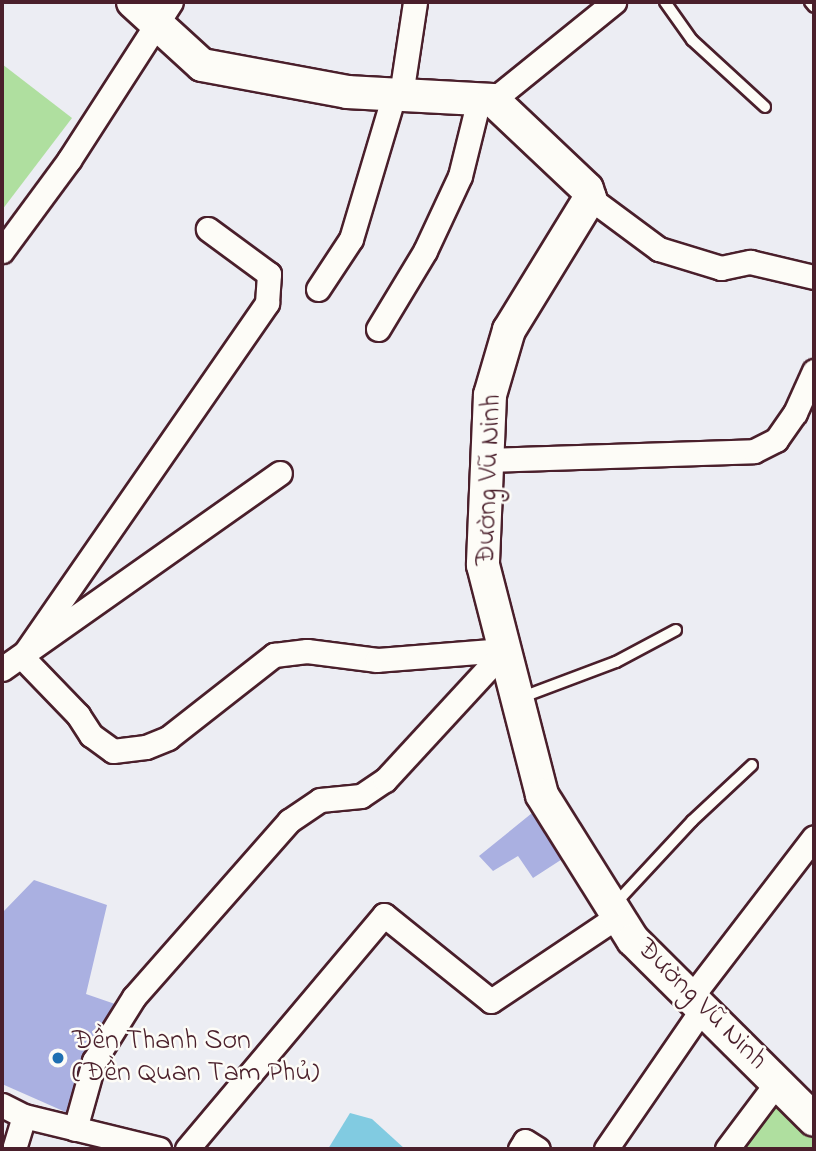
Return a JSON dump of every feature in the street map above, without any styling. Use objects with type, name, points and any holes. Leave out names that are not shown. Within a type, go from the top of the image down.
[{"type":"street","points":[[133,2],[165,14],[202,65],[346,92],[486,100],[578,180],[590,198],[659,249],[721,268],[759,262],[814,277]]},
{"type":"street","points":[[318,289],[351,239],[398,95],[415,2]]},
{"type":"street","points":[[378,329],[425,251],[460,176],[486,100],[606,5]]},
{"type":"street","points":[[2,251],[165,14]]},
{"type":"street","name":"Đường Vũ Ninh","points":[[590,198],[509,330],[490,395],[483,565],[542,795],[633,940],[778,1081],[810,1108]]},
{"type":"street","points":[[22,657],[267,303],[269,274],[208,229]]},
{"type":"street","points":[[487,460],[754,451],[776,440],[795,413],[814,372]]},
{"type":"street","points":[[2,669],[280,473]]},
{"type":"street","points":[[22,657],[78,715],[92,735],[113,751],[146,747],[168,738],[274,655],[307,652],[377,660],[505,650]]},
{"type":"street","points":[[75,1129],[94,1061],[134,997],[289,821],[320,800],[360,796],[385,780],[505,650]]},
{"type":"street","points":[[606,1149],[697,1002],[814,837]]},
{"type":"street","points":[[187,1149],[384,915],[491,1001],[615,911]]},
{"type":"street","points":[[727,1149],[778,1081]]},
{"type":"street","points":[[2,1105],[24,1116],[159,1149]]},
{"type":"street","points":[[14,1149],[24,1116]]},
{"type":"street","points":[[520,1149],[525,1141],[538,1149]]},
{"type":"lane","points":[[665,2],[692,40],[765,107]]},
{"type":"lane","points":[[810,2],[814,7]]},
{"type":"lane","points":[[517,699],[616,662],[676,630]]},
{"type":"lane","points":[[615,911],[692,821],[752,765]]},
{"type":"green space","points":[[2,64],[72,118],[2,210]]},
{"type":"green space","points":[[781,1095],[814,1135],[814,1149],[739,1149]]},
{"type":"water","points":[[350,1113],[372,1119],[405,1149],[328,1149]]},
{"type":"building","points":[[537,809],[570,854],[533,878],[518,856],[493,871],[479,856]]},
{"type":"building","name":"Đền Thanh Sơn (Đền Quan Tam Phủ)","points":[[34,880],[107,905],[86,994],[115,1004],[70,1114],[2,1084],[2,913]]},
{"type":"place","name":"Đền Thanh Sơn (Đền Quan Tam Phủ)","points":[[58,1058]]}]
